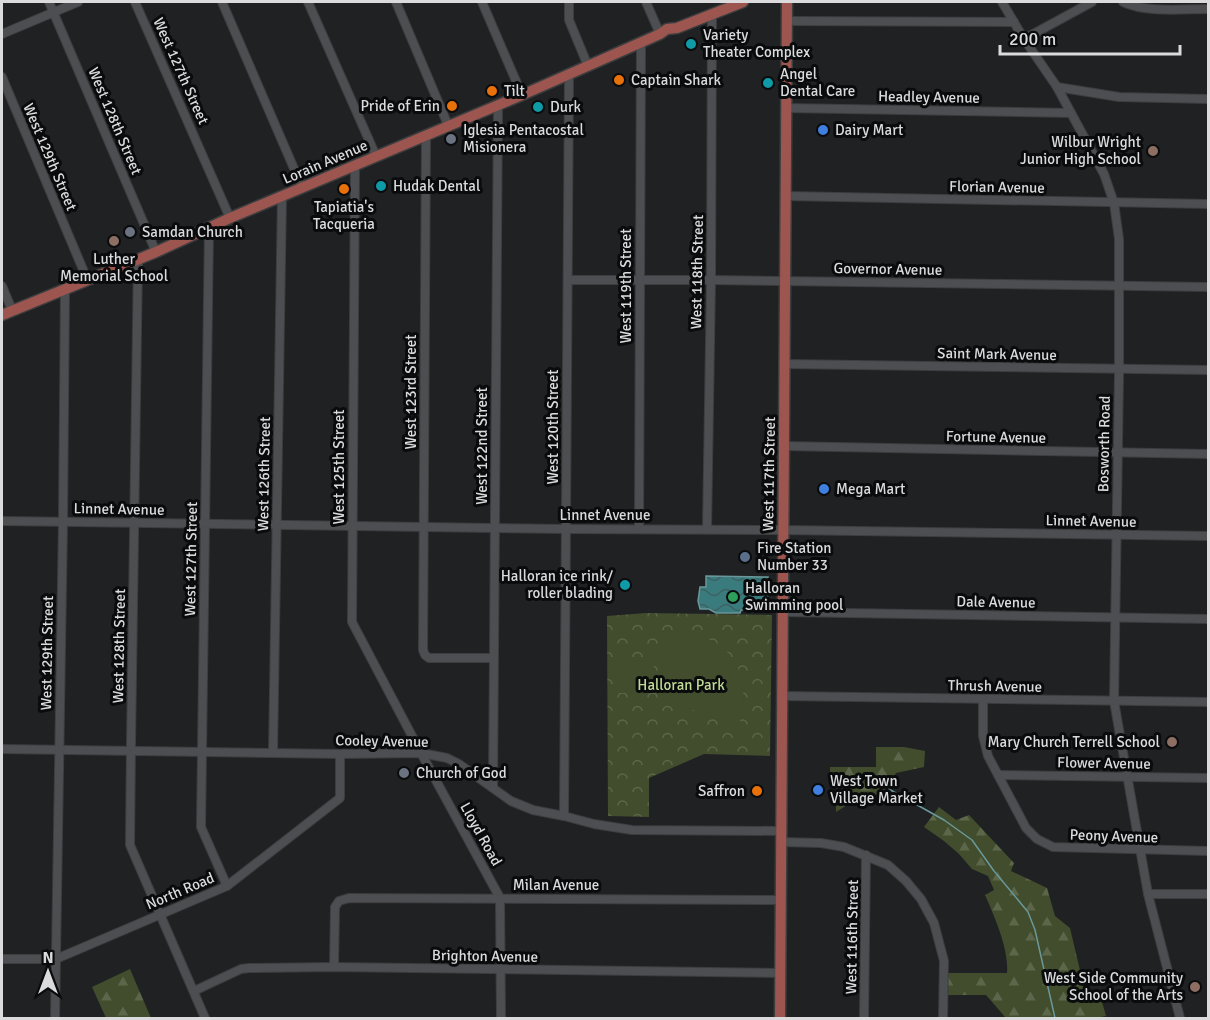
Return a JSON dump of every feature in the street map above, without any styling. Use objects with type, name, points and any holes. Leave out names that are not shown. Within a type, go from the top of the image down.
[{"type":"main road","name":"West 117th Street","points":[[780,1018],[787,2]]},
{"type":"main road","name":"Lorain Avenue","points":[[7,312],[156,252],[302,187],[569,75],[667,29],[677,28],[735,3]]},
{"type":"street","name":"West 128th Street","points":[[49,2],[156,252]]},
{"type":"street","points":[[2,34],[78,2]]},
{"type":"street","name":"West 127th Street","points":[[135,2],[230,218]]},
{"type":"street","points":[[222,2],[302,187]]},
{"type":"street","points":[[308,2],[376,156]]},
{"type":"street","points":[[396,2],[448,125]]},
{"type":"street","points":[[482,2],[522,95]]},
{"type":"street","points":[[569,2],[569,20],[588,66]]},
{"type":"street","points":[[646,2],[660,34]]},
{"type":"street","name":"Bosworth Road","points":[[1002,2],[1057,87],[1104,174],[1114,203],[1119,239],[1114,701],[1148,894],[1180,1018]]},
{"type":"street","points":[[1024,39],[1092,2]]},
{"type":"street","points":[[1123,2],[1141,8],[1174,5],[1209,9]]},
{"type":"street","name":"West 118th Street","points":[[707,529],[712,14]]},
{"type":"street","points":[[787,21],[1014,22]]},
{"type":"street","name":"West 119th Street","points":[[639,529],[641,43]]},
{"type":"street","name":"West 120th Street","points":[[564,816],[569,75]]},
{"type":"street","name":"West 129th Street","points":[[2,77],[87,279]]},
{"type":"street","points":[[1057,87],[1119,97],[1209,99]]},
{"type":"street","name":"West 122nd Street","points":[[494,788],[498,105]]},
{"type":"street","name":"Headley Avenue","points":[[786,108],[1071,113]]},
{"type":"street","name":"West 123rd Street","points":[[426,135],[423,650],[429,658],[494,658]]},
{"type":"street","name":"West 125th Street","points":[[355,165],[352,622],[421,753]]},
{"type":"street","name":"West 126th Street","points":[[273,753],[282,196]]},
{"type":"street","name":"Florian Avenue","points":[[786,196],[1209,204]]},
{"type":"street","name":"West 127th Street","points":[[209,227],[201,827],[227,886]]},
{"type":"street","name":"West 128th Street","points":[[138,259],[130,845],[205,1018]]},
{"type":"street","name":"Governor Avenue","points":[[568,280],[1209,287]]},
{"type":"street","points":[[2,286],[7,312]]},
{"type":"street","name":"West 129th Street","points":[[55,1018],[65,288]]},
{"type":"street","name":"Saint Mark Avenue","points":[[785,364],[1209,370]]},
{"type":"street","name":"Fortune Avenue","points":[[784,446],[1209,454]]},
{"type":"street","name":"Linnet Avenue","points":[[2,520],[1209,536]]},
{"type":"street","name":"Dale Avenue","points":[[783,612],[1209,619]]},
{"type":"street","name":"Thrush Avenue","points":[[782,696],[1209,702]]},
{"type":"street","points":[[983,699],[983,736],[988,756],[999,775]]},
{"type":"street","name":"Cooley Avenue","points":[[2,749],[421,753],[447,758],[470,770],[511,801],[533,810],[594,824],[632,830],[781,831]]},
{"type":"street","name":"Lloyd Road","points":[[421,753],[500,898]]},
{"type":"street","name":"North Road","points":[[2,959],[56,959],[227,886],[340,798],[340,754]]},
{"type":"street","name":"Flower Avenue","points":[[999,775],[1209,778]]},
{"type":"street","name":"Peony Avenue","points":[[999,775],[1026,828],[1037,839],[1053,847],[1209,851]]},
{"type":"street","points":[[781,842],[821,843],[844,847],[888,865],[906,881],[921,899],[934,922],[944,962],[943,1018]]},
{"type":"street","name":"West 116th Street","points":[[864,1018],[866,855]]},
{"type":"street","points":[[1148,894],[1209,894]]},
{"type":"street","name":"Milan Avenue","points":[[334,967],[335,907],[339,900],[349,898],[781,900]]},
{"type":"street","points":[[500,898],[501,1018]]},
{"type":"street","name":"Brighton Avenue","points":[[194,991],[241,969],[249,968],[334,967],[780,973]]},
{"type":"green space","name":"Halloran Park","points":[[646,613],[772,615],[770,756],[704,754],[649,778],[649,817],[608,816],[607,616]]},
{"type":"green space","points":[[682,630],[716,643],[732,657],[741,677],[743,695],[743,709],[738,727],[663,699],[662,632]]},
{"type":"green space","points":[[613,662],[640,662],[640,693],[627,693],[627,673],[626,693],[613,693]]},
{"type":"green space","points":[[641,662],[654,662],[654,693],[641,693]]},
{"type":"green space","points":[[876,747],[904,747],[925,751],[924,767],[896,773],[885,795],[863,795],[836,812],[836,781],[830,781],[830,767],[876,767]]},
{"type":"green space","points":[[939,807],[956,820],[969,815],[1014,863],[1011,871],[1047,888],[1055,916],[1070,928],[1087,1000],[1101,998],[1106,1016],[1006,1018],[986,995],[946,995],[946,973],[1007,973],[1007,964],[1001,934],[985,895],[994,890],[988,876],[972,869],[959,854],[924,827]]},
{"type":"green space","points":[[130,969],[151,1018],[106,1018],[92,987]]},
{"type":"water","name":"Halloran Swimming pool","points":[[706,576],[768,577],[767,610],[716,613],[709,609],[700,609],[698,601],[700,587],[706,587]]},
{"type":"waterway","points":[[878,783],[944,820],[972,840],[1028,912],[1035,930],[1055,1018]]},
{"type":"place","name":"Variety Theater Complex","points":[[691,44]]},
{"type":"place","name":"Captain Shark","points":[[619,80]]},
{"type":"place","name":"Angel Dental Care","points":[[768,83]]},
{"type":"place","name":"Tilt","points":[[492,91]]},
{"type":"place","name":"Pride of Erin","points":[[452,106]]},
{"type":"place","name":"Durk","points":[[538,107]]},
{"type":"place","name":"Dairy Mart","points":[[823,130]]},
{"type":"place","name":"Iglesia Pentacostal Misionera","points":[[451,139]]},
{"type":"place","name":"Wilbur Wright Junior High School","points":[[1153,151]]},
{"type":"place","name":"Hudak Dental","points":[[381,186]]},
{"type":"place","name":"Tapiatia's Tacqueria","points":[[344,189]]},
{"type":"place","name":"Samdan Church","points":[[130,232]]},
{"type":"place","name":"Luther Memorial School","points":[[114,241]]},
{"type":"place","name":"Mega Mart","points":[[824,489]]},
{"type":"place","name":"Fire Station Number 33","points":[[745,557]]},
{"type":"place","name":"Halloran ice rink/ roller blading","points":[[625,585]]},
{"type":"place","name":"Halloran Swimming pool","points":[[733,597]]},
{"type":"place","name":"Mary Church Terrell School","points":[[1172,742]]},
{"type":"place","name":"Church of God","points":[[404,773]]},
{"type":"place","name":"West Town Village Market","points":[[818,790]]},
{"type":"place","name":"Saffron","points":[[757,791]]},
{"type":"place","name":"West Side Community School of the Arts","points":[[1195,987]]}]
